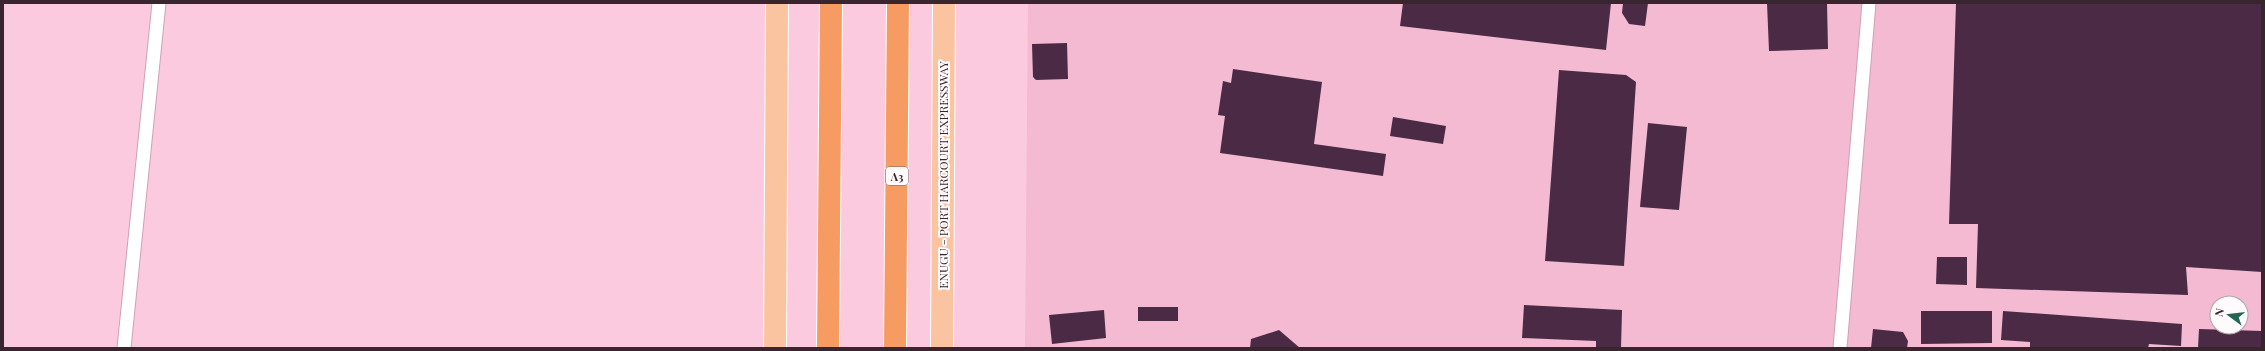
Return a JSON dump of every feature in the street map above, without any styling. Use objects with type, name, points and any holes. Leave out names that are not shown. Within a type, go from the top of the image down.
[{"type":"highway","points":[[828,348],[831,3]]},
{"type":"highway","name":"A3","points":[[896,348],[898,3]]},
{"type":"main road","points":[[775,348],[777,3]]},
{"type":"main road","name":"ENUGU - PORT HARCOURT EXPRESSWAY","points":[[942,348],[944,3]]},
{"type":"lane","points":[[124,348],[159,3]]},
{"type":"lane","points":[[1840,348],[1868,3]]},
{"type":"shaded area","points":[[1028,3],[2262,3],[2262,348],[1025,348]]},
{"type":"building","points":[[1403,3],[1611,3],[1606,50],[1400,26]]},
{"type":"building","points":[[1623,3],[1648,3],[1645,26],[1629,24],[1622,13]]},
{"type":"building","points":[[1767,3],[1827,3],[1828,49],[1769,51]]},
{"type":"building","points":[[1956,3],[2262,3],[2262,272],[2186,267],[2188,295],[1976,288],[1978,224],[1949,224]]},
{"type":"building","points":[[1067,43],[1068,79],[1036,80],[1033,77],[1032,44]]},
{"type":"building","points":[[1233,69],[1322,82],[1314,144],[1386,154],[1383,176],[1220,153],[1225,116],[1218,115],[1223,81],[1231,83]]},
{"type":"building","points":[[1559,70],[1626,75],[1636,82],[1624,266],[1545,261]]},
{"type":"building","points":[[1393,117],[1446,126],[1443,144],[1390,136]]},
{"type":"building","points":[[1648,123],[1687,127],[1679,210],[1640,207]]},
{"type":"building","points":[[1937,257],[1967,257],[1967,285],[1936,284]]},
{"type":"building","points":[[1524,305],[1622,310],[1621,348],[1596,348],[1596,341],[1522,338]]},
{"type":"building","points":[[1138,307],[1178,307],[1178,321],[1138,321]]},
{"type":"building","points":[[1104,310],[1106,338],[1052,344],[1049,315]]},
{"type":"building","points":[[1921,311],[1992,311],[1992,343],[1921,344]]},
{"type":"building","points":[[2003,311],[2182,324],[2181,346],[2149,344],[2148,348],[2030,348],[2030,342],[2001,340]]},
{"type":"building","points":[[1873,329],[1903,332],[1908,341],[1907,348],[1871,348]]},
{"type":"building","points":[[2199,329],[2209,329],[2209,335],[2249,335],[2249,331],[2262,331],[2262,348],[2198,348]]},
{"type":"building","points":[[1279,330],[1300,348],[1250,348],[1251,339]]}]
